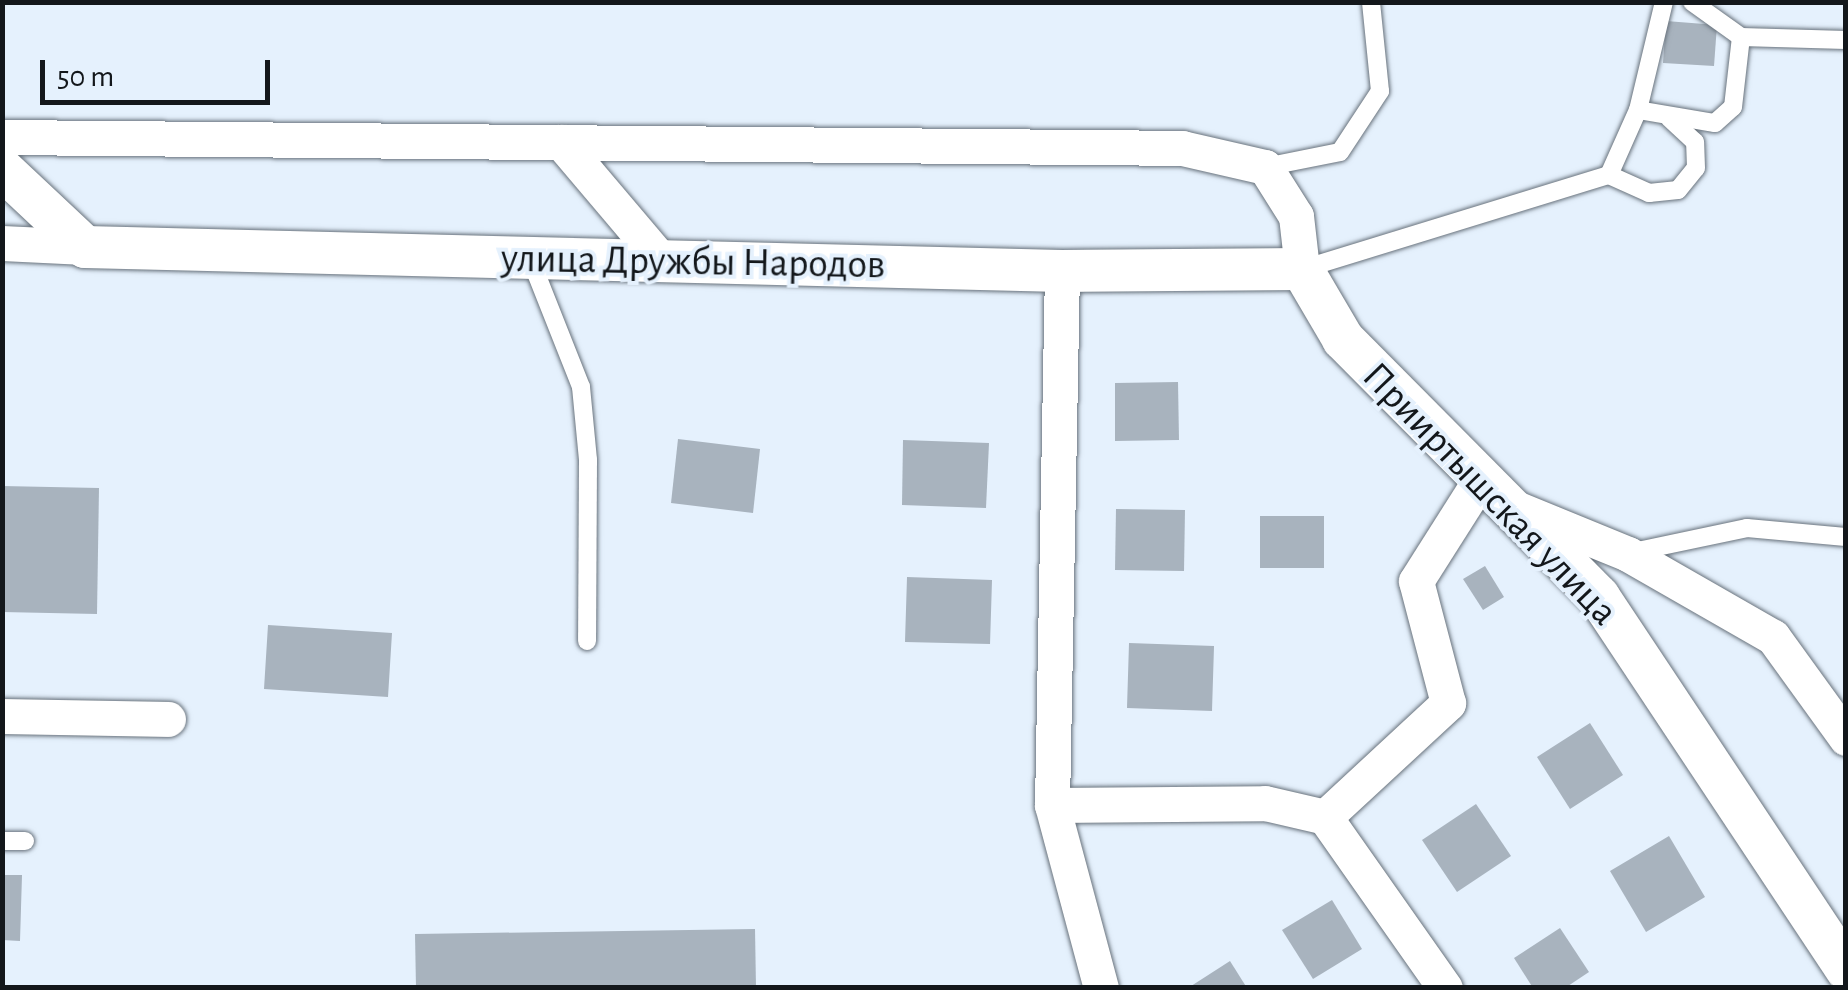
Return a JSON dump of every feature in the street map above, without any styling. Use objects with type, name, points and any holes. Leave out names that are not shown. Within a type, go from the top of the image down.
[{"type":"street","points":[[2,137],[1182,148],[1265,167],[1296,216],[1302,269]]},
{"type":"street","points":[[561,142],[662,261]]},
{"type":"street","points":[[2,169],[85,246]]},
{"type":"street","name":"улица Дружбы Народов","points":[[2,242],[1062,271],[1302,269]]},
{"type":"street","name":"Прииртышская улица","points":[[1302,269],[1343,339],[1599,597],[1846,969]]},
{"type":"street","points":[[1062,271],[1052,804],[1100,985]]},
{"type":"street","points":[[1324,818],[1448,703],[1416,582],[1496,494],[1628,554],[1772,636],[1846,738]]},
{"type":"street","points":[[2,716],[168,719]]},
{"type":"street","points":[[1052,804],[1265,803],[1324,818],[1444,988]]},
{"type":"lane","points":[[1265,167],[1340,152],[1380,91],[1371,2]]},
{"type":"lane","points":[[1610,175],[1638,110],[1664,2]]},
{"type":"lane","points":[[1692,2],[1740,37],[1846,40]]},
{"type":"lane","points":[[1638,110],[1715,124],[1733,107],[1740,37]]},
{"type":"lane","points":[[1302,269],[1610,175],[1649,193],[1678,190],[1696,168],[1695,142],[1668,118]]},
{"type":"lane","points":[[530,258],[582,387],[587,641]]},
{"type":"lane","points":[[1628,554],[1748,528],[1846,537]]},
{"type":"lane","points":[[2,840],[25,841]]},
{"type":"building","points":[[1666,21],[1717,25],[1714,66],[1663,63]]},
{"type":"building","points":[[1178,382],[1179,440],[1115,441],[1115,383]]},
{"type":"building","points":[[678,439],[760,449],[753,513],[671,503]]},
{"type":"building","points":[[903,440],[989,443],[986,508],[902,505]]},
{"type":"building","points":[[2,486],[99,488],[97,614],[2,612]]},
{"type":"building","points":[[1116,509],[1185,510],[1184,571],[1115,570]]},
{"type":"building","points":[[1260,516],[1324,516],[1324,568],[1260,568]]},
{"type":"building","points":[[1485,566],[1504,597],[1483,610],[1463,579]]},
{"type":"building","points":[[907,577],[992,580],[990,644],[905,642]]},
{"type":"building","points":[[268,625],[392,633],[388,697],[264,689]]},
{"type":"building","points":[[1129,643],[1214,646],[1212,711],[1127,708]]},
{"type":"building","points":[[1590,723],[1623,775],[1570,809],[1537,757]]},
{"type":"building","points":[[1476,804],[1511,856],[1457,892],[1422,840]]},
{"type":"building","points":[[1669,836],[1705,897],[1646,932],[1610,871]]},
{"type":"building","points":[[2,875],[22,875],[20,941],[2,940]]},
{"type":"building","points":[[1332,900],[1362,949],[1313,979],[1282,930]]},
{"type":"building","points":[[1560,928],[1589,972],[1565,988],[1533,988],[1514,958]]},
{"type":"building","points":[[755,929],[756,988],[416,988],[415,934]]},
{"type":"building","points":[[1230,961],[1247,988],[1188,988]]}]
